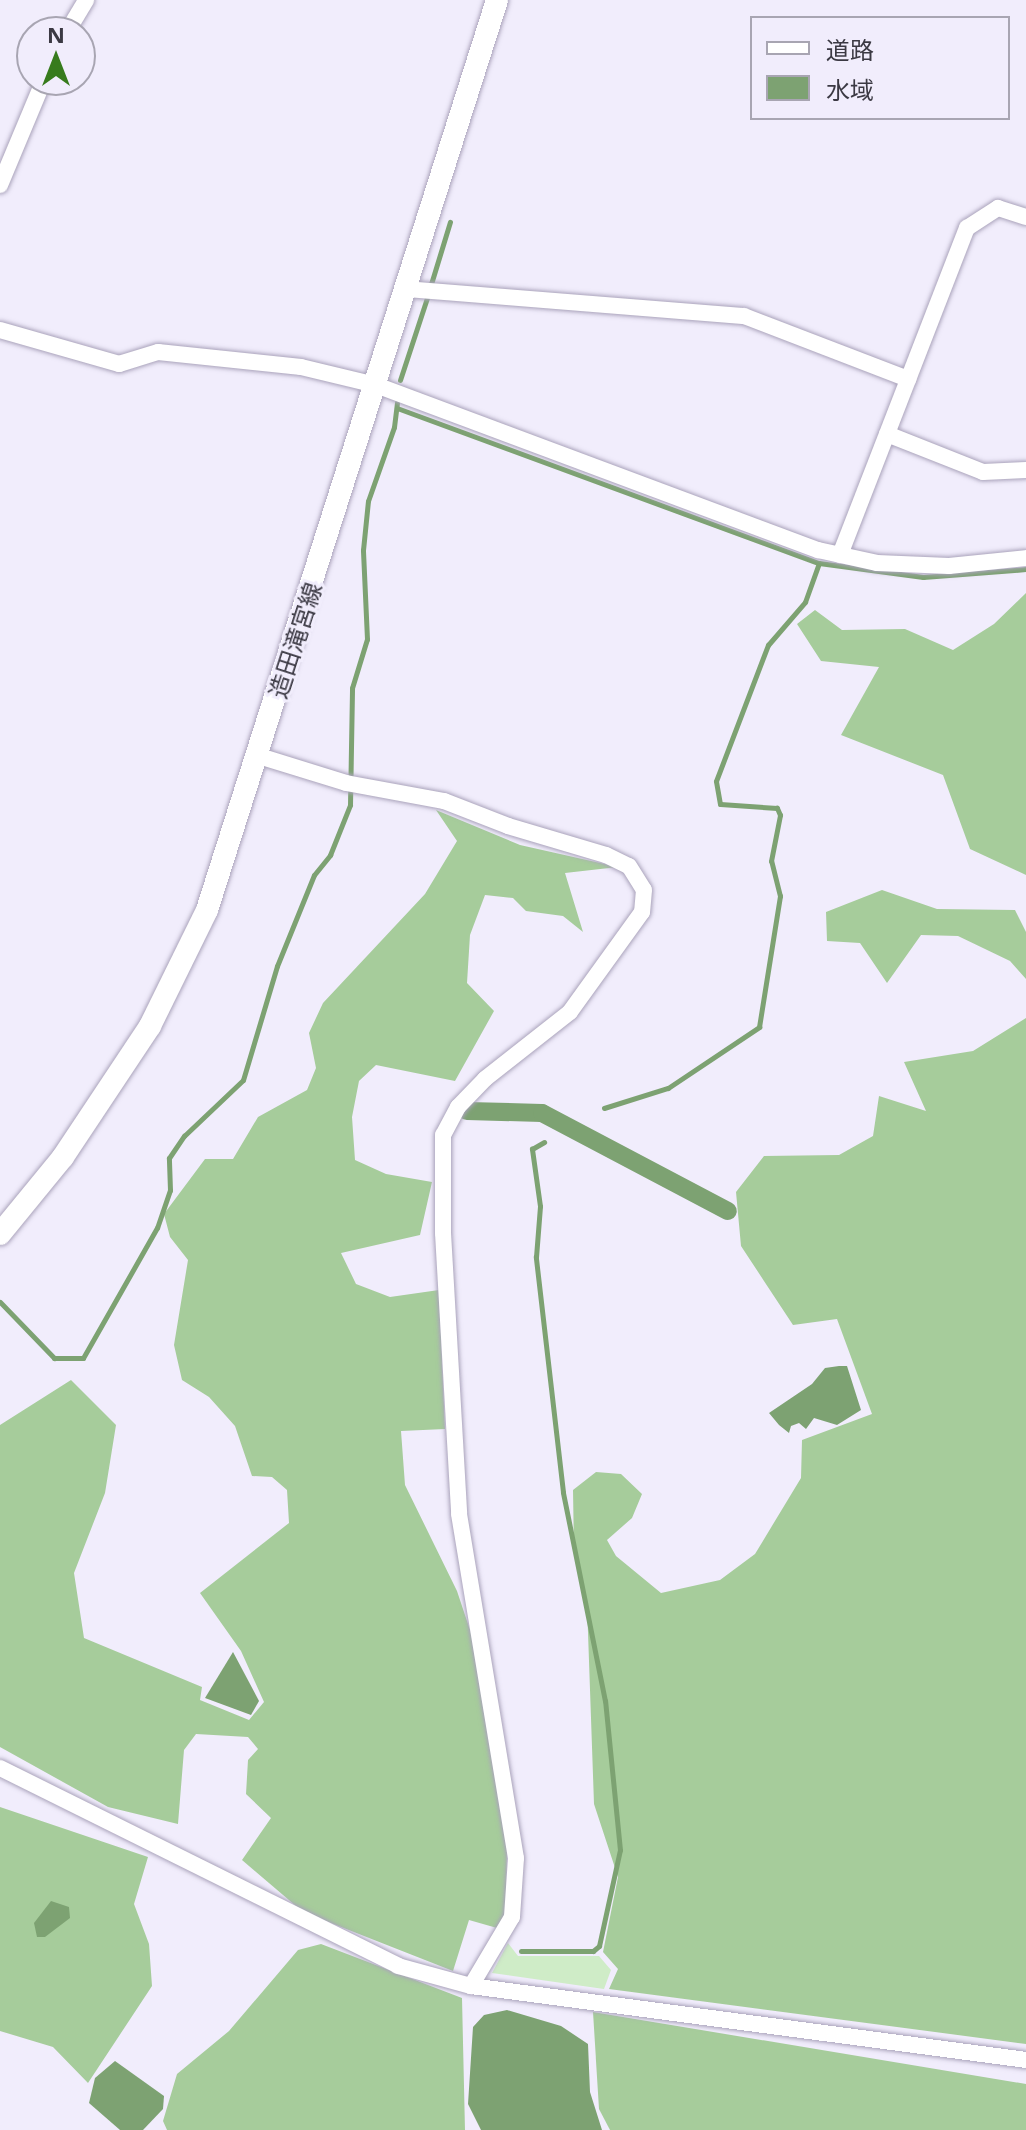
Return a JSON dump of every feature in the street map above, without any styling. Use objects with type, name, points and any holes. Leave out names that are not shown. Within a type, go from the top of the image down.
[{"type":"main road","name":"造田滝宮線","points":[[0,1234],[63,1157],[171,988],[207,910],[259,756],[497,0]]},
{"type":"street","points":[[0,185],[37,96]]},
{"type":"street","points":[[840,555],[967,228],[998,208],[1026,217]]},
{"type":"street","points":[[406,289],[744,316],[908,379]]},
{"type":"street","points":[[0,330],[119,364],[171,353],[301,367],[376,385],[604,473],[840,555],[877,563],[949,566],[1026,558]]},
{"type":"street","points":[[887,434],[983,472],[1026,470]]},
{"type":"street","points":[[259,756],[354,785],[419,794],[606,855],[629,866],[644,890],[642,912],[570,1012],[485,1079],[458,1107],[443,1135],[443,1233],[461,1529],[516,1858],[512,1917],[471,1986]]},
{"type":"street","points":[[0,1768],[334,1938],[398,1966],[471,1986],[1026,2060]]},
{"type":"shaded area","points":[[1026,593],[1026,875],[970,849],[943,775],[841,735],[879,667],[821,661],[797,624],[815,610],[842,630],[905,629],[953,650],[994,624]]},
{"type":"shaded area","points":[[436,810],[520,845],[618,867],[565,873],[583,932],[563,916],[526,911],[513,898],[485,895],[470,935],[467,983],[494,1011],[455,1081],[376,1065],[359,1081],[352,1117],[355,1160],[386,1174],[432,1182],[420,1235],[341,1253],[356,1284],[390,1297],[439,1290],[445,1429],[401,1431],[405,1485],[457,1591],[471,1633],[507,1845],[506,1913],[497,1928],[469,1920],[453,1971],[303,1912],[242,1860],[271,1818],[246,1794],[248,1760],[258,1749],[248,1737],[196,1734],[184,1750],[178,1824],[108,1807],[0,1747],[0,1425],[71,1380],[116,1425],[105,1493],[74,1573],[84,1638],[202,1687],[200,1700],[249,1720],[264,1702],[241,1651],[200,1593],[289,1523],[287,1490],[272,1477],[252,1476],[235,1426],[209,1397],[182,1380],[174,1345],[188,1260],[170,1237],[164,1214],[205,1159],[233,1159],[258,1117],[307,1090],[316,1068],[309,1033],[323,1003],[425,894],[457,841]]},
{"type":"shaded area","points":[[882,890],[937,909],[1015,910],[1026,932],[1026,979],[1010,961],[958,936],[921,935],[887,983],[860,943],[827,941],[826,912]]},
{"type":"shaded area","points":[[1026,1018],[1026,2044],[609,1989],[618,1969],[603,1952],[618,1877],[594,1804],[587,1604],[574,1552],[573,1490],[596,1472],[621,1474],[642,1494],[632,1518],[607,1540],[616,1556],[661,1593],[720,1580],[755,1554],[801,1478],[802,1440],[872,1414],[837,1319],[793,1325],[741,1246],[736,1192],[764,1156],[839,1155],[873,1136],[879,1096],[926,1111],[904,1062],[973,1051]]},
{"type":"shaded area","points":[[0,1807],[148,1857],[134,1904],[149,1944],[152,1986],[88,2083],[53,2047],[0,2031]]},
{"type":"shaded area","points":[[508,1943],[518,1956],[599,1956],[611,1970],[604,1989],[492,1973]]},
{"type":"shaded area","points":[[321,1944],[462,1998],[465,2130],[167,2130],[163,2121],[177,2074],[229,2031],[298,1950]]},
{"type":"shaded area","points":[[593,2012],[1026,2084],[1026,2130],[610,2130],[599,2109]]},
{"type":"water","points":[[847,1366],[861,1410],[837,1425],[814,1418],[806,1429],[799,1423],[791,1426],[789,1433],[769,1413],[812,1384],[825,1368]]},
{"type":"water","points":[[233,1652],[259,1701],[251,1715],[205,1698]]},
{"type":"water","points":[[51,1901],[69,1907],[70,1918],[45,1937],[37,1937],[34,1923]]},
{"type":"water","points":[[507,2010],[561,2026],[588,2044],[590,2092],[602,2130],[481,2130],[468,2104],[473,2027],[484,2015]]},
{"type":"water","points":[[115,2061],[164,2096],[163,2109],[143,2130],[120,2130],[89,2103],[95,2078]]},
{"type":"waterway","points":[[431,284],[450,222]]},
{"type":"waterway","points":[[400,380],[427,298]]},
{"type":"waterway","points":[[0,1302],[54,1358],[83,1358],[157,1228],[170,1190],[169,1158],[184,1136],[243,1080],[277,966],[314,875],[330,855],[350,805],[352,688],[367,639],[363,550],[368,501],[394,427],[397,402]]},
{"type":"waterway","points":[[397,408],[819,563],[923,577],[1026,569]]},
{"type":"waterway","points":[[604,1108],[668,1088],[759,1027],[780,896],[771,861],[780,815],[777,808],[720,804],[716,781],[768,645],[805,602],[819,563]]},
{"type":"waterway","points":[[467,1111],[542,1113],[728,1211]]},
{"type":"waterway","points":[[521,1951],[593,1951],[599,1946],[620,1850],[605,1701],[563,1492],[536,1257],[540,1206],[532,1149],[544,1142]]}]
